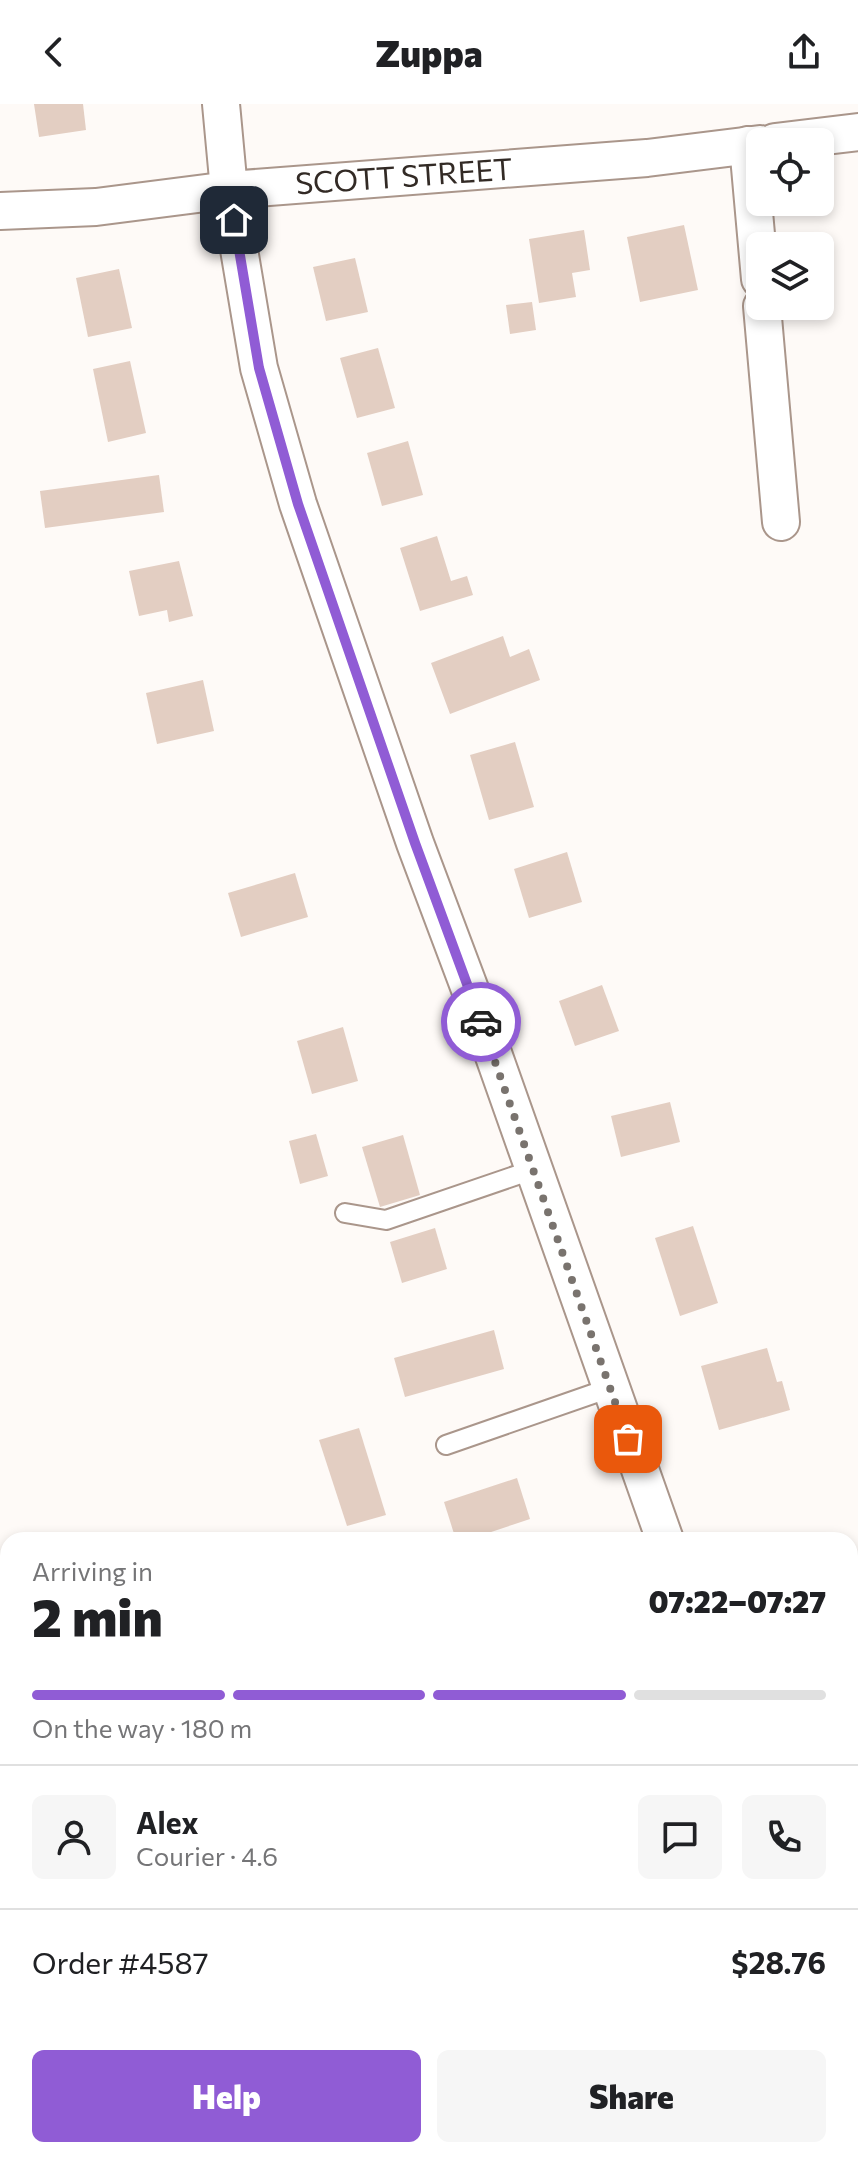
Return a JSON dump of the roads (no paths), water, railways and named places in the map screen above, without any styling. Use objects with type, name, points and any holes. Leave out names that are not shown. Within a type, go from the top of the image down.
[{"type":"street","points":[[221,104],[229,190],[259,368],[298,504],[662,1532]]},
{"type":"street","name":"SCOTT STREET","points":[[834,135],[858,132]]},
{"type":"street","name":"SCOTT STREET","points":[[0,211],[96,207],[229,190],[647,158],[746,146]]},
{"type":"street","points":[[763,320],[781,522]]},
{"type":"lane","points":[[345,1213],[386,1220],[532,1170]]},
{"type":"lane","points":[[446,1445],[610,1388]]}]
